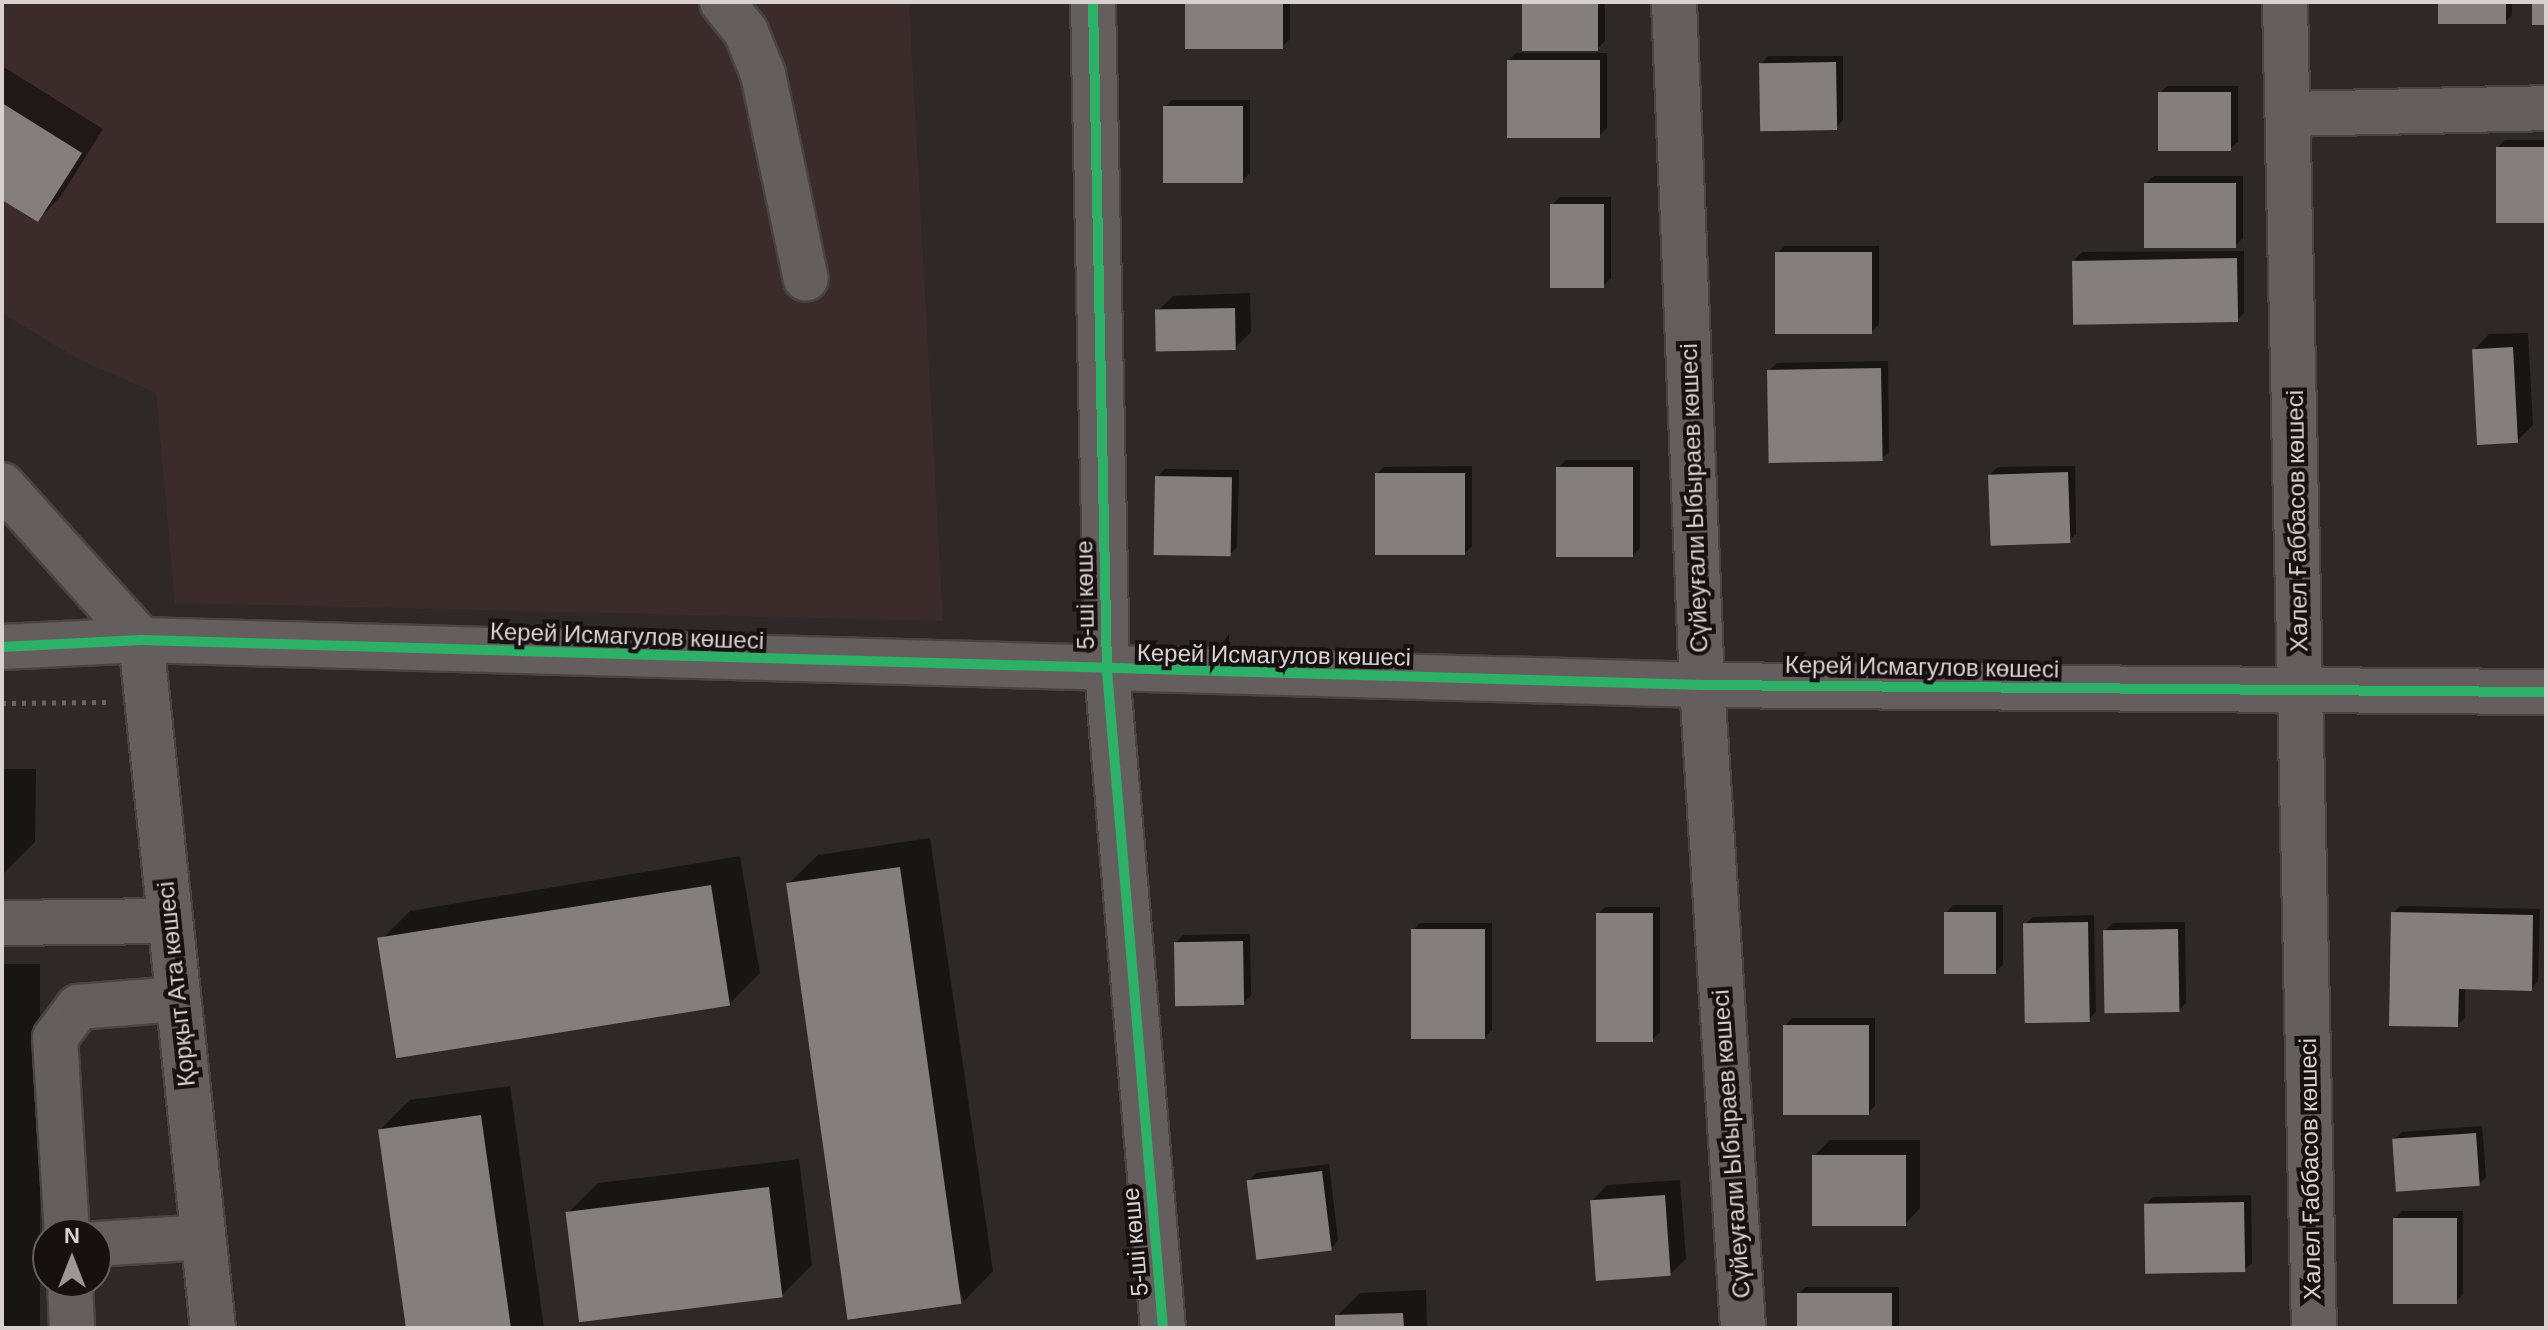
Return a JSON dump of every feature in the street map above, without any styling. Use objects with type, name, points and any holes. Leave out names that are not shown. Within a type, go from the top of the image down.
[{"type":"street","points":[[722,2],[746,32],[763,74],[806,279]]},
{"type":"street","name":"5-шi көше","points":[[1093,2],[1107,671],[1163,1328]]},
{"type":"street","name":"Сүйеуғали Ыбыраев көшесi","points":[[1674,2],[1702,685],[1743,1328]]},
{"type":"street","name":"Халел Ғаббасов көшесі","points":[[2285,2],[2314,1328]]},
{"type":"street","points":[[2289,114],[2546,108]]},
{"type":"street","points":[[2,485],[141,640]]},
{"type":"street","name":"Керей Исмагулов көшесі","points":[[2,647],[141,640],[1107,671],[1702,685],[2546,692]]},
{"type":"street","name":"Қорқыт Ата көшесi","points":[[141,640],[213,1328]]},
{"type":"street","points":[[2,923],[168,921]]},
{"type":"street","points":[[66,1218],[55,1038],[78,1007],[177,999]]},
{"type":"street","points":[[112,1243],[203,1237]]},
{"type":"street","points":[[71,1298],[72,1328]]},
{"type":"path","points":[[2,703],[147,702]]},
{"type":"shaded area","points":[[2,2],[909,2],[943,621],[175,603],[156,393],[78,359],[2,313]]},
{"type":"building","points":[[1185,2],[1283,2],[1283,49],[1185,49]]},
{"type":"building","points":[[1522,2],[1598,2],[1598,51],[1522,51]]},
{"type":"building","points":[[2438,2],[2506,2],[2506,24],[2438,24]]},
{"type":"building","points":[[2532,2],[2546,2],[2546,25],[2532,25]]},
{"type":"building","points":[[1507,60],[1600,60],[1600,138],[1507,138]]},
{"type":"building","points":[[1836,62],[1837,130],[1760,131],[1759,63]]},
{"type":"building","points":[[2158,92],[2231,92],[2231,151],[2158,151]]},
{"type":"building","points":[[2,103],[82,153],[38,222],[2,200]]},
{"type":"building","points":[[1163,106],[1243,106],[1243,183],[1163,183]]},
{"type":"building","points":[[2496,147],[2546,147],[2546,223],[2496,223]]},
{"type":"building","points":[[2144,183],[2236,183],[2236,248],[2144,248]]},
{"type":"building","points":[[1550,204],[1604,204],[1604,288],[1550,288]]},
{"type":"building","points":[[1775,252],[1872,252],[1872,334],[1775,334]]},
{"type":"building","points":[[2237,258],[2238,322],[2073,325],[2072,261]]},
{"type":"building","points":[[1235,308],[1236,350],[1156,351],[1155,309]]},
{"type":"building","points":[[2513,347],[2518,443],[2477,445],[2472,349]]},
{"type":"building","points":[[1881,368],[1883,461],[1769,463],[1767,370]]},
{"type":"building","points":[[1556,467],[1633,467],[1633,557],[1556,557]]},
{"type":"building","points":[[2068,472],[2070,543],[1991,546],[1988,475]]},
{"type":"building","points":[[1375,473],[1465,473],[1465,555],[1375,555]]},
{"type":"building","points":[[1155,476],[1232,477],[1231,556],[1154,555]]},
{"type":"building","points":[[900,867],[961,1304],[847,1320],[786,883]]},
{"type":"building","points":[[711,885],[730,1005],[396,1058],[377,938]]},
{"type":"building","points":[[1944,912],[1996,912],[1996,974],[1944,974]]},
{"type":"building","points":[[2391,912],[2533,915],[2532,991],[2459,989],[2458,1027],[2389,1026]]},
{"type":"building","points":[[1596,913],[1653,913],[1653,1042],[1596,1042]]},
{"type":"building","points":[[2088,922],[2090,1022],[2025,1023],[2023,923]]},
{"type":"building","points":[[1411,929],[1485,929],[1485,1039],[1411,1039]]},
{"type":"building","points":[[2178,929],[2179,1012],[2104,1013],[2103,930]]},
{"type":"building","points":[[1243,941],[1244,1005],[1175,1006],[1174,942]]},
{"type":"building","points":[[1783,1025],[1869,1025],[1869,1115],[1783,1115]]},
{"type":"building","points":[[481,1115],[511,1328],[406,1328],[378,1129]]},
{"type":"building","points":[[2476,1133],[2480,1186],[2396,1192],[2392,1139]]},
{"type":"building","points":[[1812,1155],[1906,1155],[1906,1226],[1812,1226]]},
{"type":"building","points":[[1322,1171],[1332,1250],[1256,1260],[1247,1180]]},
{"type":"building","points":[[769,1187],[783,1297],[579,1322],[566,1212]]},
{"type":"building","points":[[1665,1195],[1671,1276],[1596,1281],[1590,1200]]},
{"type":"building","points":[[2244,1202],[2245,1272],[2145,1274],[2144,1204]]},
{"type":"building","points":[[2393,1218],[2457,1218],[2457,1304],[2393,1304]]},
{"type":"building","points":[[1797,1293],[1892,1293],[1892,1328],[1797,1328]]},
{"type":"building","points":[[1403,1313],[1404,1328],[1335,1328],[1335,1315]]},
{"type":"cycle path","points":[[1093,2],[1107,671],[1163,1328]]},
{"type":"cycle path","points":[[2,647],[141,640],[1702,685],[2546,692]]}]
